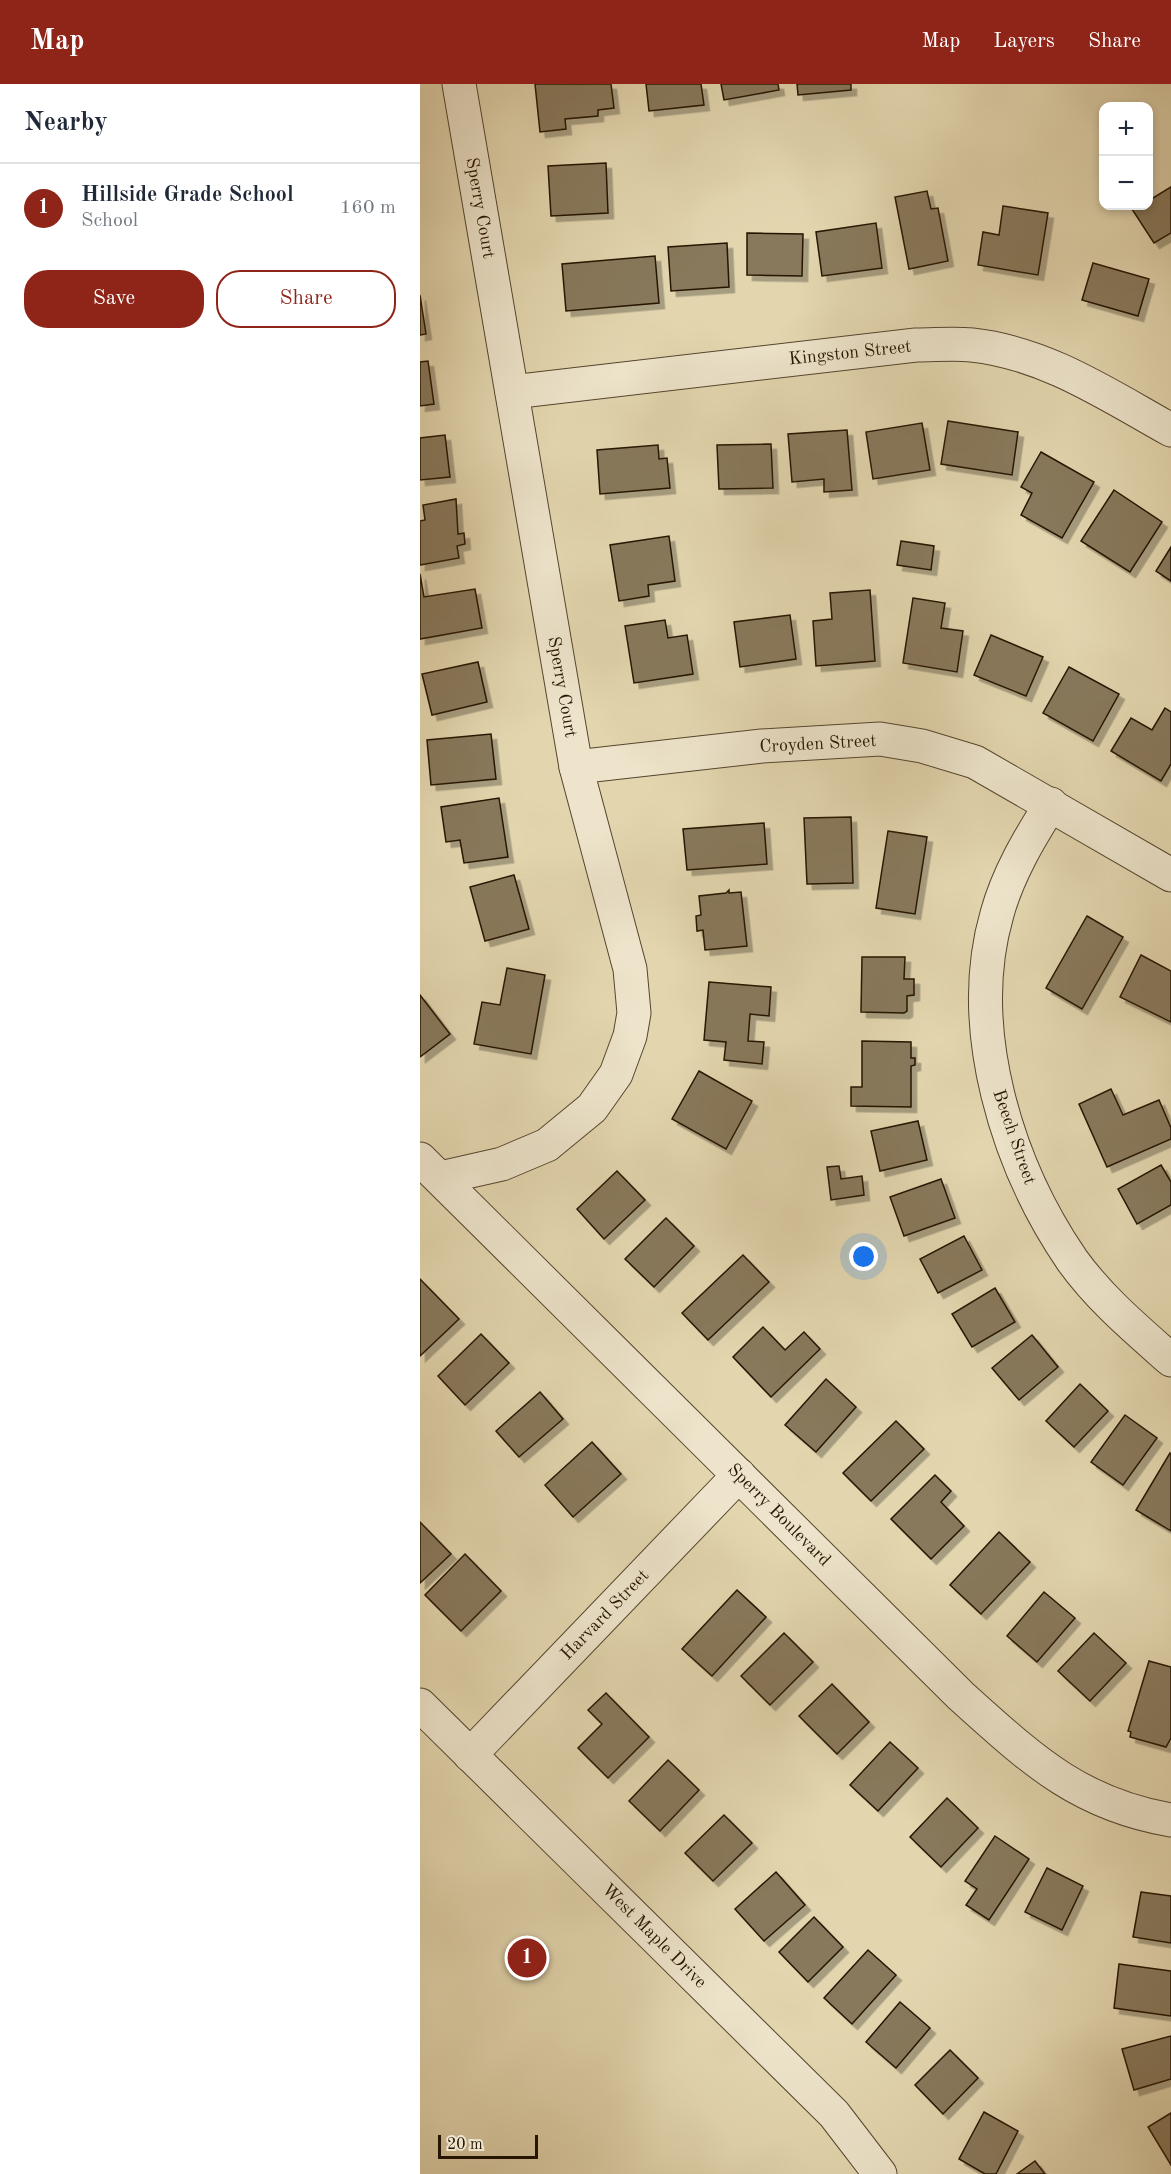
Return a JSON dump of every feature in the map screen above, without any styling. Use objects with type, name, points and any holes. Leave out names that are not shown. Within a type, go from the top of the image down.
[{"type":"street","name":"Sperry Court","points":[[430,1169],[502,1164],[547,1145],[592,1108],[616,1074],[630,1036],[634,1013],[630,969],[576,767],[459,84]]},
{"type":"street","name":"Kingston Street","points":[[512,392],[916,345],[972,345],[1020,354],[1066,372],[1171,430]]},
{"type":"street","name":"Croyden Street","points":[[576,767],[762,746],[880,739],[922,746],[975,762],[1171,875]]},
{"type":"street","name":"Beech Street","points":[[1051,804],[1020,853],[997,914],[987,962],[985,1005],[998,1100],[1025,1178],[1072,1260],[1113,1310],[1171,1360]]},
{"type":"street","name":"Sperry Boulevard","points":[[430,1169],[961,1696],[1037,1764],[1095,1798],[1142,1815],[1171,1820]]},
{"type":"street","name":"Harvard Street","points":[[471,1755],[739,1475]]},
{"type":"street","name":"West Maple Drive","points":[[420,1705],[834,2114],[880,2174]]},
{"type":"building","points":[[535,84],[611,84],[614,108],[598,110],[598,116],[565,119],[566,129],[540,132]]},
{"type":"building","points":[[646,84],[701,84],[704,105],[649,111]]},
{"type":"building","points":[[721,84],[778,84],[779,90],[724,100]]},
{"type":"building","points":[[797,84],[851,84],[851,90],[798,95]]},
{"type":"building","points":[[606,163],[608,213],[551,216],[548,166]]},
{"type":"building","points":[[1171,187],[1171,233],[1154,243],[1133,210],[1153,210],[1153,198]]},
{"type":"building","points":[[927,191],[931,209],[938,208],[948,261],[909,269],[895,197]]},
{"type":"building","points":[[1003,206],[1048,213],[1038,275],[978,265],[983,232],[999,235]]},
{"type":"building","points":[[876,223],[882,268],[822,276],[816,232]]},
{"type":"building","points":[[747,233],[803,234],[802,276],[747,275]]},
{"type":"building","points":[[727,243],[729,287],[671,291],[668,247]]},
{"type":"building","points":[[655,256],[659,303],[566,311],[562,264]]},
{"type":"building","points":[[1093,263],[1149,279],[1138,316],[1082,300]]},
{"type":"building","points":[[420,295],[426,334],[420,335]]},
{"type":"building","points":[[428,361],[434,404],[420,406],[420,362]]},
{"type":"building","points":[[948,421],[1018,432],[1012,475],[941,464]]},
{"type":"building","points":[[922,423],[930,470],[873,479],[866,432]]},
{"type":"building","points":[[847,430],[852,490],[824,492],[824,479],[792,482],[788,434]]},
{"type":"building","points":[[445,435],[450,477],[420,480],[420,438]]},
{"type":"building","points":[[771,444],[773,488],[719,489],[717,445]]},
{"type":"building","points":[[658,445],[659,459],[667,458],[670,488],[600,494],[597,450]]},
{"type":"building","points":[[1041,452],[1094,482],[1062,538],[1021,515],[1032,493],[1021,487]]},
{"type":"building","points":[[1114,490],[1162,522],[1130,572],[1081,541]]},
{"type":"building","points":[[456,499],[458,534],[464,533],[465,544],[457,546],[459,558],[420,565],[420,521],[425,520],[423,505]]},
{"type":"building","points":[[669,536],[675,581],[648,585],[649,596],[619,601],[610,545]]},
{"type":"building","points":[[901,541],[934,546],[931,570],[897,565]]},
{"type":"building","points":[[1171,547],[1171,581],[1156,571]]},
{"type":"building","points":[[420,574],[424,597],[475,589],[482,628],[420,639]]},
{"type":"building","points":[[870,590],[875,661],[816,666],[813,621],[832,619],[830,593]]},
{"type":"building","points":[[913,598],[945,603],[941,628],[963,631],[957,672],[903,663]]},
{"type":"building","points":[[790,615],[796,659],[740,667],[734,622]]},
{"type":"building","points":[[665,620],[668,638],[687,635],[693,674],[634,683],[625,626]]},
{"type":"building","points":[[991,635],[1043,657],[1026,696],[974,675]]},
{"type":"building","points":[[478,662],[487,702],[432,715],[422,674]]},
{"type":"building","points":[[1069,667],[1119,694],[1093,741],[1043,713]]},
{"type":"building","points":[[1165,708],[1171,712],[1171,764],[1161,781],[1111,751],[1131,718],[1152,730]]},
{"type":"building","points":[[491,734],[496,779],[431,785],[427,740]]},
{"type":"building","points":[[499,798],[508,857],[464,863],[460,840],[446,842],[441,807]]},
{"type":"building","points":[[851,817],[853,883],[807,884],[804,818]]},
{"type":"building","points":[[764,823],[767,864],[687,870],[683,829]]},
{"type":"building","points":[[888,831],[927,837],[915,914],[876,908]]},
{"type":"building","points":[[514,875],[529,929],[485,941],[470,887]]},
{"type":"building","points":[[729,890],[729,893],[741,892],[747,946],[705,950],[703,930],[697,931],[696,916],[701,915],[699,896],[726,893]]},
{"type":"building","points":[[1087,916],[1123,937],[1082,1009],[1046,988]]},
{"type":"building","points":[[1141,955],[1171,971],[1171,1022],[1120,997]]},
{"type":"building","points":[[862,957],[905,957],[904,979],[914,979],[914,995],[907,996],[907,1011],[904,1013],[861,1012]]},
{"type":"building","points":[[507,968],[545,975],[531,1054],[474,1044],[482,1002],[500,1005]]},
{"type":"building","points":[[709,982],[771,987],[769,1016],[750,1014],[748,1041],[764,1042],[762,1064],[724,1060],[726,1042],[704,1040]]},
{"type":"building","points":[[420,995],[450,1034],[420,1057]]},
{"type":"building","points":[[862,1041],[911,1042],[911,1058],[915,1058],[915,1065],[911,1066],[911,1107],[851,1106],[851,1087],[862,1087]]},
{"type":"building","points":[[699,1071],[752,1101],[726,1149],[672,1119]]},
{"type":"building","points":[[1111,1089],[1123,1115],[1159,1100],[1171,1128],[1171,1139],[1107,1167],[1079,1104]]},
{"type":"building","points":[[918,1121],[927,1160],[880,1171],[871,1131]]},
{"type":"building","points":[[1161,1165],[1171,1182],[1171,1205],[1137,1224],[1118,1189]]},
{"type":"building","points":[[839,1166],[841,1179],[862,1176],[864,1195],[831,1200],[827,1167]]},
{"type":"building","points":[[617,1171],[645,1200],[604,1239],[577,1209]]},
{"type":"building","points":[[941,1179],[955,1218],[904,1236],[890,1197]]},
{"type":"building","points":[[666,1218],[694,1246],[654,1287],[625,1259]]},
{"type":"building","points":[[964,1236],[982,1270],[938,1293],[920,1259]]},
{"type":"building","points":[[743,1255],[769,1282],[708,1340],[682,1313]]},
{"type":"building","points":[[420,1279],[459,1319],[420,1356]]},
{"type":"building","points":[[995,1288],[1015,1322],[972,1347],[952,1314]]},
{"type":"building","points":[[763,1327],[785,1350],[804,1332],[820,1349],[771,1397],[733,1357]]},
{"type":"building","points":[[481,1334],[509,1363],[465,1405],[438,1376]]},
{"type":"building","points":[[1032,1335],[1058,1367],[1019,1400],[992,1368]]},
{"type":"building","points":[[826,1379],[856,1407],[816,1452],[785,1425]]},
{"type":"building","points":[[1080,1384],[1108,1411],[1074,1447],[1046,1421]]},
{"type":"building","points":[[540,1392],[563,1419],[519,1457],[496,1431]]},
{"type":"building","points":[[1125,1415],[1157,1438],[1123,1485],[1091,1462]]},
{"type":"building","points":[[896,1421],[924,1449],[871,1501],[843,1473]]},
{"type":"building","points":[[592,1442],[621,1474],[573,1517],[545,1485]]},
{"type":"building","points":[[1171,1454],[1171,1531],[1136,1510]]},
{"type":"building","points":[[935,1475],[951,1491],[941,1502],[964,1526],[931,1559],[891,1519]]},
{"type":"building","points":[[420,1522],[451,1554],[420,1583]]},
{"type":"building","points":[[999,1532],[1030,1562],[981,1614],[950,1585]]},
{"type":"building","points":[[465,1554],[501,1591],[461,1631],[425,1595]]},
{"type":"building","points":[[737,1590],[766,1617],[712,1676],[682,1649]]},
{"type":"building","points":[[1044,1592],[1075,1618],[1037,1662],[1007,1636]]},
{"type":"building","points":[[784,1633],[813,1662],[770,1705],[741,1676]]},
{"type":"building","points":[[1094,1633],[1126,1663],[1090,1701],[1058,1671]]},
{"type":"building","points":[[1149,1661],[1171,1667],[1171,1738],[1166,1747],[1130,1737],[1131,1732],[1128,1731]]},
{"type":"building","points":[[832,1684],[869,1722],[837,1754],[799,1716]]},
{"type":"building","points":[[606,1693],[649,1737],[608,1778],[578,1748],[602,1724],[588,1710]]},
{"type":"building","points":[[890,1742],[918,1768],[878,1811],[850,1785]]},
{"type":"building","points":[[668,1760],[699,1790],[660,1831],[629,1801]]},
{"type":"building","points":[[947,1798],[978,1828],[941,1867],[910,1837]]},
{"type":"building","points":[[724,1815],[752,1843],[713,1881],[685,1853]]},
{"type":"building","points":[[995,1836],[1029,1859],[989,1920],[966,1905],[977,1889],[965,1881]]},
{"type":"building","points":[[1047,1868],[1083,1886],[1062,1930],[1025,1912]]},
{"type":"building","points":[[776,1872],[805,1905],[764,1941],[735,1909]]},
{"type":"building","points":[[1141,1892],[1171,1896],[1171,1943],[1133,1937]]},
{"type":"building","points":[[814,1917],[843,1947],[808,1982],[779,1952]]},
{"type":"building","points":[[868,1950],[896,1975],[852,2024],[824,1998]]},
{"type":"building","points":[[1119,1964],[1171,1971],[1171,2016],[1114,2008]]},
{"type":"building","points":[[900,2002],[930,2028],[896,2068],[866,2042]]},
{"type":"building","points":[[1171,2036],[1171,2079],[1134,2090],[1122,2049]]},
{"type":"building","points":[[950,2050],[978,2078],[943,2114],[915,2085]]},
{"type":"building","points":[[984,2112],[1018,2131],[996,2174],[985,2174],[959,2159]]},
{"type":"building","points":[[1171,2113],[1171,2165],[1148,2127]]},
{"type":"building","points":[[1035,2161],[1045,2174],[1017,2174]]},
{"type":"place","name":"Hillside Grade School","points":[[527,1958]]}]
